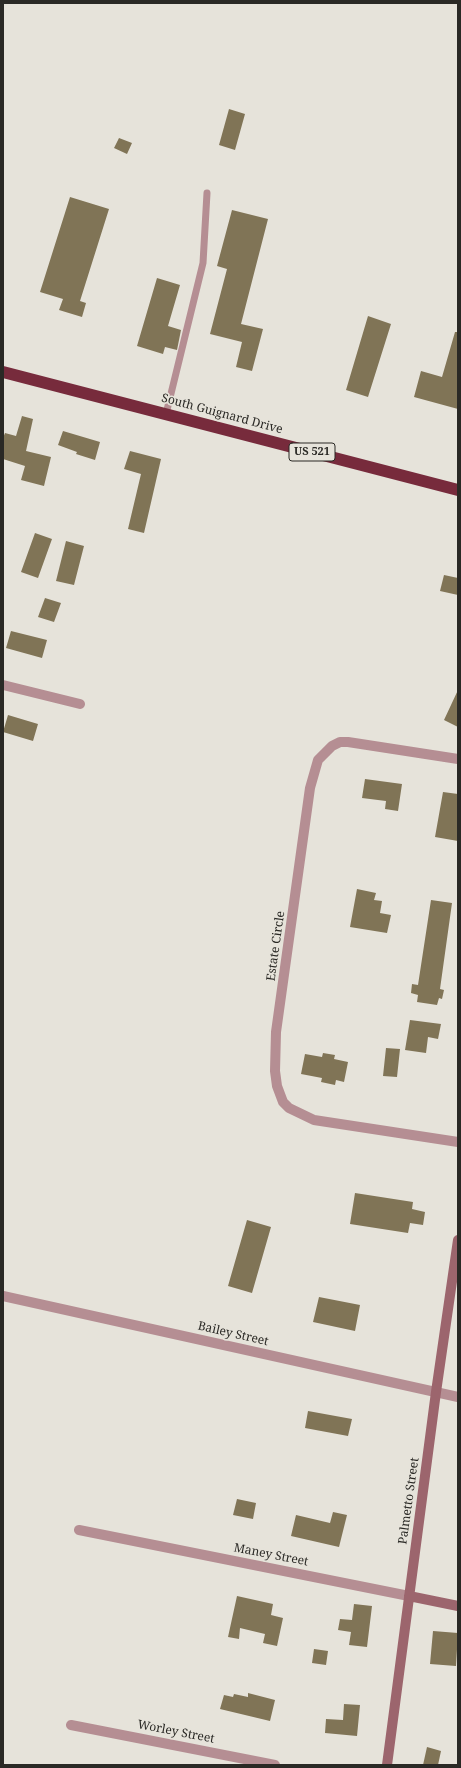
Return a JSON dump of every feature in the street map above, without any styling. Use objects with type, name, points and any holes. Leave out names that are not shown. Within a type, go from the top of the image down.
[{"type":"highway","name":"South Guignard Drive","points":[[3,372],[458,490]]},
{"type":"street","points":[[3,685],[80,704]]},
{"type":"street","name":"Estate Circle","points":[[458,759],[340,742],[332,746],[318,760],[310,788],[276,1032],[275,1071],[278,1090],[283,1102],[289,1108],[314,1120],[458,1142]]},
{"type":"street","name":"Palmetto Street","points":[[387,1765],[436,1392],[458,1240]]},
{"type":"street","name":"Bailey Street","points":[[3,1296],[458,1397]]},
{"type":"street","name":"Maney Street","points":[[79,1530],[458,1606]]},
{"type":"street","name":"Worley Street","points":[[71,1725],[275,1765]]},
{"type":"lane","points":[[166,414],[203,263],[207,193]]},
{"type":"building","points":[[229,109],[245,114],[235,150],[219,145]]},
{"type":"building","points":[[119,138],[132,143],[127,154],[114,148]]},
{"type":"building","points":[[70,197],[109,209],[80,301],[86,303],[82,317],[59,310],[63,299],[40,292]]},
{"type":"building","points":[[232,210],[268,219],[241,324],[263,329],[252,371],[236,367],[242,342],[210,334],[227,269],[217,266]]},
{"type":"building","points":[[157,278],[180,285],[168,326],[181,330],[177,350],[165,347],[163,354],[137,346]]},
{"type":"building","points":[[368,316],[391,324],[368,397],[346,390]]},
{"type":"building","points":[[455,332],[458,332],[458,409],[414,397],[421,371],[442,377]]},
{"type":"building","points":[[22,416],[33,419],[26,451],[51,457],[44,486],[21,480],[25,466],[3,459],[3,438],[5,433],[16,436]]},
{"type":"building","points":[[63,431],[100,442],[95,460],[76,454],[77,452],[58,445]]},
{"type":"building","points":[[130,451],[161,459],[144,533],[128,529],[141,474],[124,469]]},
{"type":"building","points":[[35,533],[52,539],[38,578],[21,572]]},
{"type":"building","points":[[66,541],[84,546],[74,585],[56,581]]},
{"type":"building","points":[[444,575],[458,578],[458,595],[440,591]]},
{"type":"building","points":[[45,598],[61,603],[54,622],[38,617]]},
{"type":"building","points":[[11,631],[47,640],[42,658],[6,648]]},
{"type":"building","points":[[458,690],[458,727],[444,720]]},
{"type":"building","points":[[8,715],[38,724],[33,741],[3,732]]},
{"type":"building","points":[[365,779],[402,784],[398,811],[385,809],[386,801],[362,798]]},
{"type":"building","points":[[443,792],[458,794],[458,841],[435,837]]},
{"type":"building","points":[[357,889],[376,893],[374,900],[382,901],[380,913],[391,915],[387,933],[350,927]]},
{"type":"building","points":[[431,900],[452,903],[440,989],[444,990],[442,999],[439,998],[437,1005],[417,1002],[418,995],[411,993],[412,984],[418,985]]},
{"type":"building","points":[[410,1020],[441,1024],[438,1039],[428,1037],[426,1053],[405,1050]]},
{"type":"building","points":[[386,1048],[400,1049],[397,1077],[383,1076]]},
{"type":"building","points":[[323,1053],[335,1055],[334,1059],[348,1062],[344,1082],[336,1080],[335,1085],[321,1082],[322,1078],[301,1074],[305,1054],[322,1057]]},
{"type":"building","points":[[355,1193],[413,1202],[412,1209],[425,1212],[423,1225],[410,1223],[408,1233],[350,1224]]},
{"type":"building","points":[[247,1220],[271,1227],[252,1293],[228,1286]]},
{"type":"building","points":[[319,1297],[360,1305],[355,1331],[313,1322]]},
{"type":"building","points":[[308,1411],[352,1419],[348,1436],[305,1428]]},
{"type":"building","points":[[237,1499],[256,1503],[253,1519],[233,1515]]},
{"type":"building","points":[[333,1512],[347,1515],[339,1547],[291,1536],[296,1515],[330,1523]]},
{"type":"building","points":[[237,1596],[273,1604],[271,1615],[283,1618],[277,1646],[263,1643],[265,1634],[240,1628],[239,1639],[228,1637]]},
{"type":"building","points":[[354,1604],[372,1606],[367,1647],[349,1645],[351,1632],[338,1630],[340,1619],[352,1620]]},
{"type":"building","points":[[433,1631],[458,1633],[456,1666],[430,1664]]},
{"type":"building","points":[[314,1649],[328,1651],[326,1665],[312,1663]]},
{"type":"building","points":[[248,1693],[275,1700],[270,1721],[220,1709],[224,1695],[233,1697],[234,1694],[248,1697]]},
{"type":"building","points":[[344,1704],[360,1705],[357,1736],[325,1733],[326,1719],[343,1720]]},
{"type":"building","points":[[427,1747],[441,1751],[438,1765],[423,1765]]}]
